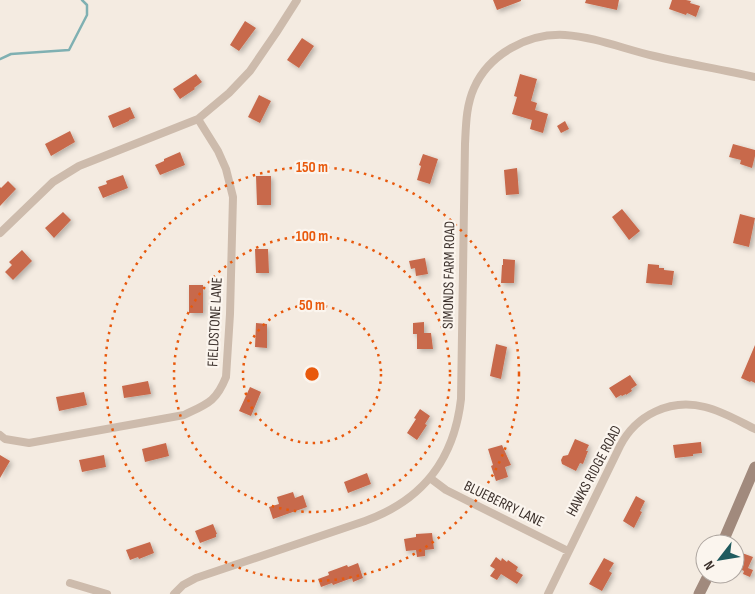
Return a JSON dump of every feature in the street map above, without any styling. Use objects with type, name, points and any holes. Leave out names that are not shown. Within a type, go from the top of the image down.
[{"type":"main road","points":[[726,534],[755,467]]},
{"type":"street","points":[[0,233],[53,182],[79,166],[198,119],[229,93],[250,71],[297,0]]},
{"type":"street","name":"SIMONDS FARM ROAD","points":[[174,594],[196,578],[382,515],[408,499],[430,478],[443,459],[450,446],[460,414],[462,399],[466,116],[474,89],[486,69],[499,57],[521,43],[548,36],[565,36],[592,40],[655,56],[755,77]]},
{"type":"street","name":"FIELDSTONE LANE","points":[[0,435],[5,439],[29,443],[184,415],[215,398],[226,377],[230,314],[232,197],[226,169],[218,151],[198,119]]},
{"type":"street","name":"HAWKS RIDGE ROAD","points":[[548,594],[623,440],[632,428],[648,414],[676,405],[697,405],[711,408],[755,429]]},
{"type":"street","name":"BLUEBERRY LANE","points":[[430,478],[446,490],[568,551]]},
{"type":"street","points":[[70,583],[107,594]]},
{"type":"building","points":[[493,0],[521,0],[521,1],[497,10]]},
{"type":"building","points":[[586,0],[619,0],[617,10],[585,3]]},
{"type":"building","points":[[672,0],[691,1],[690,3],[700,6],[696,17],[669,9]]},
{"type":"building","points":[[245,21],[256,28],[239,51],[230,45]]},
{"type":"building","points":[[302,38],[314,46],[299,68],[287,60]]},
{"type":"building","points":[[196,74],[202,82],[180,99],[173,89]]},
{"type":"building","points":[[520,74],[537,79],[531,101],[537,103],[535,110],[548,114],[543,133],[530,129],[532,120],[512,114],[517,97],[514,96]]},
{"type":"building","points":[[259,95],[271,101],[260,123],[248,117]]},
{"type":"building","points":[[130,107],[135,118],[113,128],[108,116]]},
{"type":"building","points":[[565,121],[569,129],[561,133],[557,126]]},
{"type":"building","points":[[70,131],[75,142],[51,156],[45,144]]},
{"type":"building","points":[[733,144],[755,150],[752,168],[740,164],[741,160],[729,157]]},
{"type":"building","points":[[180,152],[185,165],[160,175],[155,165]]},
{"type":"building","points":[[423,154],[438,159],[430,184],[417,180]]},
{"type":"building","points":[[517,168],[519,194],[506,195],[504,170]]},
{"type":"building","points":[[123,175],[128,188],[103,198],[98,187],[107,184],[106,181]]},
{"type":"building","points":[[256,176],[271,176],[271,205],[257,205]]},
{"type":"building","points":[[8,181],[16,189],[0,206],[0,187]]},
{"type":"building","points":[[622,209],[640,231],[629,240],[612,217]]},
{"type":"building","points":[[63,212],[71,220],[54,238],[45,228]]},
{"type":"building","points":[[740,214],[755,218],[749,247],[733,243]]},
{"type":"building","points":[[255,249],[268,249],[269,273],[256,273]]},
{"type":"building","points":[[22,250],[32,261],[13,280],[5,272],[12,265],[9,262]]},
{"type":"building","points":[[425,258],[428,274],[416,276],[415,268],[411,269],[409,261]]},
{"type":"building","points":[[503,259],[515,260],[514,283],[501,283]]},
{"type":"building","points":[[648,264],[659,265],[659,268],[664,268],[664,270],[674,271],[672,285],[646,283]]},
{"type":"building","points":[[189,285],[203,285],[203,313],[189,313]]},
{"type":"building","points":[[424,322],[424,333],[431,333],[433,349],[417,349],[417,334],[413,334],[413,323]]},
{"type":"building","points":[[256,323],[267,324],[267,348],[255,347]]},
{"type":"building","points":[[496,344],[507,347],[501,379],[490,376]]},
{"type":"building","points":[[755,345],[755,383],[741,378]]},
{"type":"building","points":[[630,375],[637,385],[626,395],[616,398],[609,388]]},
{"type":"building","points":[[148,381],[151,394],[124,398],[122,386]]},
{"type":"building","points":[[250,387],[261,392],[251,416],[239,411]]},
{"type":"building","points":[[84,392],[87,405],[59,411],[56,397]]},
{"type":"building","points":[[420,409],[430,416],[425,424],[427,425],[417,440],[407,433]]},
{"type":"building","points":[[575,439],[589,445],[583,464],[580,463],[576,471],[562,464],[561,460],[563,456],[568,455]]},
{"type":"building","points":[[701,442],[702,453],[675,458],[673,445]]},
{"type":"building","points":[[166,443],[169,456],[145,462],[142,449]]},
{"type":"building","points":[[502,445],[511,465],[505,467],[508,477],[496,481],[488,449]]},
{"type":"building","points":[[0,455],[10,461],[0,478]]},
{"type":"building","points":[[104,455],[106,467],[82,472],[79,460]]},
{"type":"building","points":[[367,473],[371,484],[348,493],[344,482]]},
{"type":"building","points":[[293,492],[295,498],[303,495],[307,507],[273,519],[269,507],[279,504],[277,497]]},
{"type":"building","points":[[636,496],[645,501],[634,528],[623,521]]},
{"type":"building","points":[[213,524],[217,534],[216,537],[200,543],[195,531]]},
{"type":"building","points":[[432,533],[434,549],[425,550],[425,556],[417,557],[416,550],[406,551],[404,539],[416,537],[416,534]]},
{"type":"building","points":[[150,542],[154,553],[139,559],[138,557],[130,560],[126,550]]},
{"type":"building","points":[[745,554],[753,557],[748,568],[753,570],[750,577],[745,575]]},
{"type":"building","points":[[496,557],[501,561],[502,558],[507,562],[508,560],[518,567],[516,571],[523,575],[517,584],[501,574],[497,580],[490,576],[495,569],[490,566]]},
{"type":"building","points":[[604,558],[614,563],[609,571],[612,573],[602,591],[589,584]]},
{"type":"building","points":[[358,563],[363,578],[353,582],[352,578],[321,587],[318,579],[329,575],[328,572]]},
{"type":"waterway","points":[[0,59],[11,54],[69,50],[87,15],[87,5],[82,0]]}]
